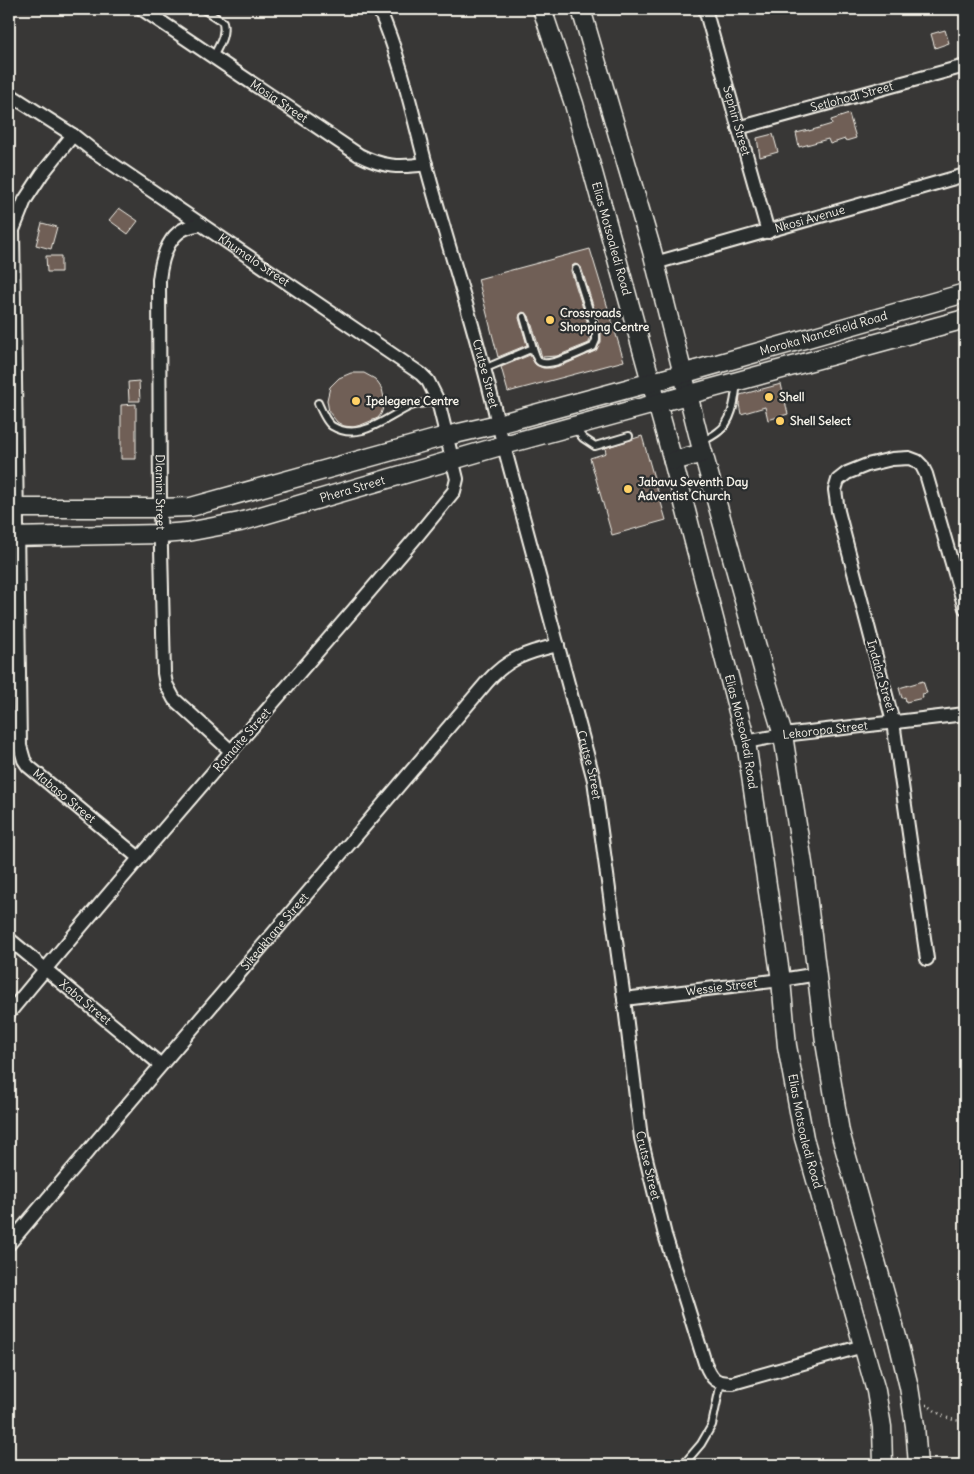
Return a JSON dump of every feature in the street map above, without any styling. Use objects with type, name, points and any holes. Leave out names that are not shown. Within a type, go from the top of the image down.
[{"type":"main road","name":"Elias Motsoaledi Road","points":[[542,9],[574,104],[673,461],[746,742],[781,980],[787,1046],[804,1138],[876,1391],[882,1427],[883,1465]]},
{"type":"main road","points":[[581,9],[655,262],[701,448],[764,676],[783,735],[804,870],[825,1042],[840,1132],[901,1354],[915,1426],[918,1465]]},
{"type":"main road","name":"Moroka Nancefield Road","points":[[682,374],[965,293]]},
{"type":"main road","name":"Moroka Nancefield Road","points":[[687,396],[965,319]]},
{"type":"main road","points":[[782,346],[788,368]]},
{"type":"main road","points":[[13,508],[160,508],[191,506],[446,436],[498,424],[650,381],[682,374]]},
{"type":"main road","name":"Phera Street","points":[[13,537],[162,534],[194,531],[240,522],[504,445],[687,396]]},
{"type":"main road","points":[[673,461],[701,448]]},
{"type":"street","name":"Crutse Street","points":[[379,9],[392,39],[411,100],[426,164],[486,368],[498,424],[594,780],[641,1138],[665,1235],[705,1363],[710,1376],[722,1382]]},
{"type":"street","name":"Sephiri Street","points":[[705,9],[768,232]]},
{"type":"street","name":"Mosia Street","points":[[149,11],[213,57],[359,155],[375,163],[394,166],[404,167],[426,164]]},
{"type":"street","name":"Setlohodi Street","points":[[738,128],[965,66]]},
{"type":"street","name":"Khumalo Street","points":[[9,94],[73,135],[421,374],[428,381],[438,401],[452,461]]},
{"type":"street","name":"Mabaso Street","points":[[73,135],[42,174],[25,200],[13,230],[13,537],[20,738],[24,760],[28,766],[139,858]]},
{"type":"street","name":"Nkosi Avenue","points":[[655,262],[768,232],[965,175]]},
{"type":"street","name":"Dlamini Street","points":[[201,224],[184,229],[172,240],[163,258],[159,280],[160,508],[164,673],[166,684],[174,699],[232,752]]},
{"type":"street","name":"Indaba Street","points":[[927,959],[893,722],[838,511],[835,490],[838,480],[847,473],[867,465],[909,458],[922,466],[930,486],[965,608]]},
{"type":"street","name":"Ramaite Street","points":[[9,1013],[44,968],[449,498],[454,491],[458,479],[452,461]]},
{"type":"street","name":"Sikeakhane Street","points":[[9,1244],[498,670],[520,656],[558,645]]},
{"type":"street","name":"Lekoropa Street","points":[[746,742],[783,735],[965,714]]},
{"type":"street","name":"Xaba Street","points":[[9,939],[162,1064]]},
{"type":"street","name":"Wessie Street","points":[[624,999],[818,974]]},
{"type":"street","points":[[722,1382],[733,1382],[863,1346]]},
{"type":"lane","points":[[203,9],[223,22],[224,36],[213,57]]},
{"type":"lane","points":[[524,316],[538,361],[543,364],[552,363],[593,347],[596,340],[596,332],[576,270]]},
{"type":"lane","points":[[486,368],[533,348]]},
{"type":"lane","points":[[701,448],[725,426],[734,402],[737,382]]},
{"type":"lane","points":[[318,403],[330,425],[345,431],[355,432],[367,430],[413,406],[438,401]]},
{"type":"lane","points":[[573,426],[583,438],[595,446],[629,436]]},
{"type":"lane","points":[[683,1465],[701,1444],[712,1425],[722,1382]]},
{"type":"path","points":[[928,1405],[938,1414],[956,1421],[965,1421]]},
{"type":"building","points":[[945,30],[949,43],[935,48],[931,34]]},
{"type":"building","points":[[849,114],[856,138],[830,144],[828,139],[799,147],[796,133],[832,124],[831,120]]},
{"type":"building","points":[[773,134],[778,152],[760,157],[757,138]]},
{"type":"building","points":[[119,208],[138,221],[128,234],[109,220]]},
{"type":"building","points":[[42,223],[57,227],[51,249],[36,245]]},
{"type":"building","name":"Crossroads Shopping Centre","points":[[590,249],[624,361],[508,392],[501,367],[530,355],[535,364],[543,368],[552,368],[568,363],[595,351],[601,342],[601,331],[581,267],[575,264],[572,266],[571,271],[591,333],[589,343],[557,356],[542,357],[529,316],[523,312],[519,318],[527,345],[498,357],[478,279]]},
{"type":"building","points":[[46,256],[61,256],[61,272],[47,272]]},
{"type":"building","name":"Ipelegene Centre","points":[[351,373],[364,373],[375,379],[382,389],[385,402],[378,418],[353,427],[344,426],[337,422],[329,412],[327,400],[330,387],[339,378]]},
{"type":"building","points":[[139,381],[140,401],[129,401],[128,382]]},
{"type":"building","points":[[781,384],[788,414],[768,420],[765,407],[741,414],[740,395]]},
{"type":"building","points":[[136,404],[136,459],[121,459],[121,405]]},
{"type":"building","name":"Jabavu Seventh Day Adventist Church","points":[[642,436],[666,520],[612,535],[590,458],[606,453],[605,448]]},
{"type":"building","points":[[923,681],[927,693],[922,694],[923,698],[906,702],[905,697],[902,698],[899,688]]},
{"type":"place","name":"Crossroads Shopping Centre","points":[[550,320]]},
{"type":"place","name":"Shell","points":[[769,397]]},
{"type":"place","name":"Ipelegene Centre","points":[[356,401]]},
{"type":"place","name":"Shell Select","points":[[780,421]]},
{"type":"place","name":"Jabavu Seventh Day Adventist Church","points":[[628,489]]}]
